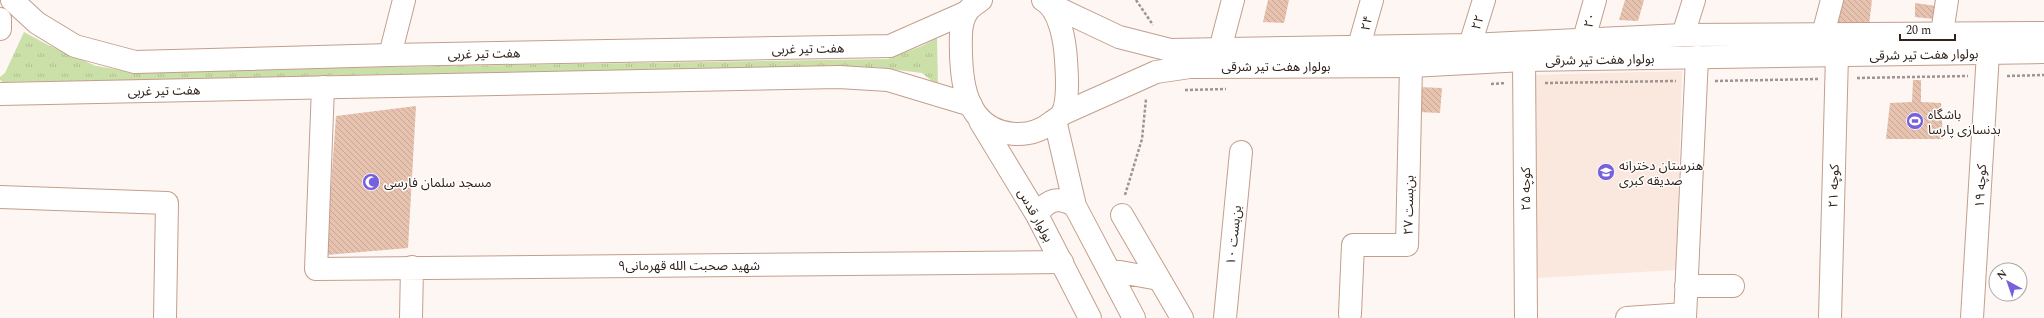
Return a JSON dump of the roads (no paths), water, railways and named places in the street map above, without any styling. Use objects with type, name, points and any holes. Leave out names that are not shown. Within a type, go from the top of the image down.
[{"type":"main road","name":"هفت تیر غربی","points":[[12,0],[37,23],[75,46],[135,62],[390,55],[890,46],[974,6]]},
{"type":"main road","points":[[390,55],[404,0]]},
{"type":"main road","points":[[1222,49],[1222,38],[1233,0]]},
{"type":"main road","name":"۲۴","points":[[1359,46],[1372,0]]},
{"type":"main road","name":"۲۲","points":[[1470,45],[1484,0]]},
{"type":"main road","name":"۲۰","points":[[1584,39],[1595,0]]},
{"type":"main road","points":[[1683,35],[1694,0]]},
{"type":"main road","points":[[1824,34],[1832,0]]},
{"type":"main road","points":[[1942,33],[1947,0]]},
{"type":"main road","points":[[1046,2],[1059,25],[1066,57],[1067,89],[1059,117],[1075,206],[1134,318]]},
{"type":"main road","name":"بولوار هفت تیر شرقی","points":[[1046,2],[1119,37],[1145,45],[1170,50],[1470,45],[1584,39],[1697,57],[2044,52]]},
{"type":"main road","name":"بولوار قدس","points":[[974,6],[960,34],[962,78],[974,110],[1037,215],[1090,318]]},
{"type":"main road","points":[[0,19],[0,28]]},
{"type":"main road","name":"بولوار هفت تیر شرقی","points":[[974,110],[993,129],[1010,133],[1030,134],[1047,126],[1059,117],[1156,72],[1190,67],[1412,66],[1524,60],[1637,48],[1683,35],[2044,33]]},
{"type":"main road","name":"کوچه ۱۹","points":[[1972,318],[1988,53]]},
{"type":"main road","name":"کوچه ۲۱","points":[[1830,318],[1837,55]]},
{"type":"main road","points":[[1626,318],[1685,316],[1697,57]]},
{"type":"main road","name":"کوچه ۲۵","points":[[1524,60],[1526,318]]},
{"type":"main road","name":"بن‌بست ۲۷","points":[[1350,314],[1353,245],[1407,245],[1412,66]]},
{"type":"main road","name":"هفت تیر غربی","points":[[0,94],[839,77],[888,80],[974,110]]},
{"type":"main road","name":"شهید صحبت الله قهرمانی۹","points":[[323,87],[316,269],[1062,262]]},
{"type":"main road","name":"بن‌بست ۱۰","points":[[1224,318],[1241,152]]},
{"type":"main road","points":[[0,197],[167,203],[165,318]]},
{"type":"main road","points":[[1037,215],[1042,207],[1051,201],[1065,200],[1075,206]]},
{"type":"main road","points":[[1122,214],[1182,318]]},
{"type":"main road","points":[[411,318],[412,267]]},
{"type":"main road","points":[[1109,270],[1159,279]]},
{"type":"main road","points":[[1686,286],[1733,286]]},
{"type":"place","name":"باشگاه بدنسازی پارسا","points":[[1915,121]]},
{"type":"place","name":"هنرستان دخترانه صدیقه کبری","points":[[1606,172]]},
{"type":"place","name":"مسجد سلمان فارسی","points":[[371,182]]}]
